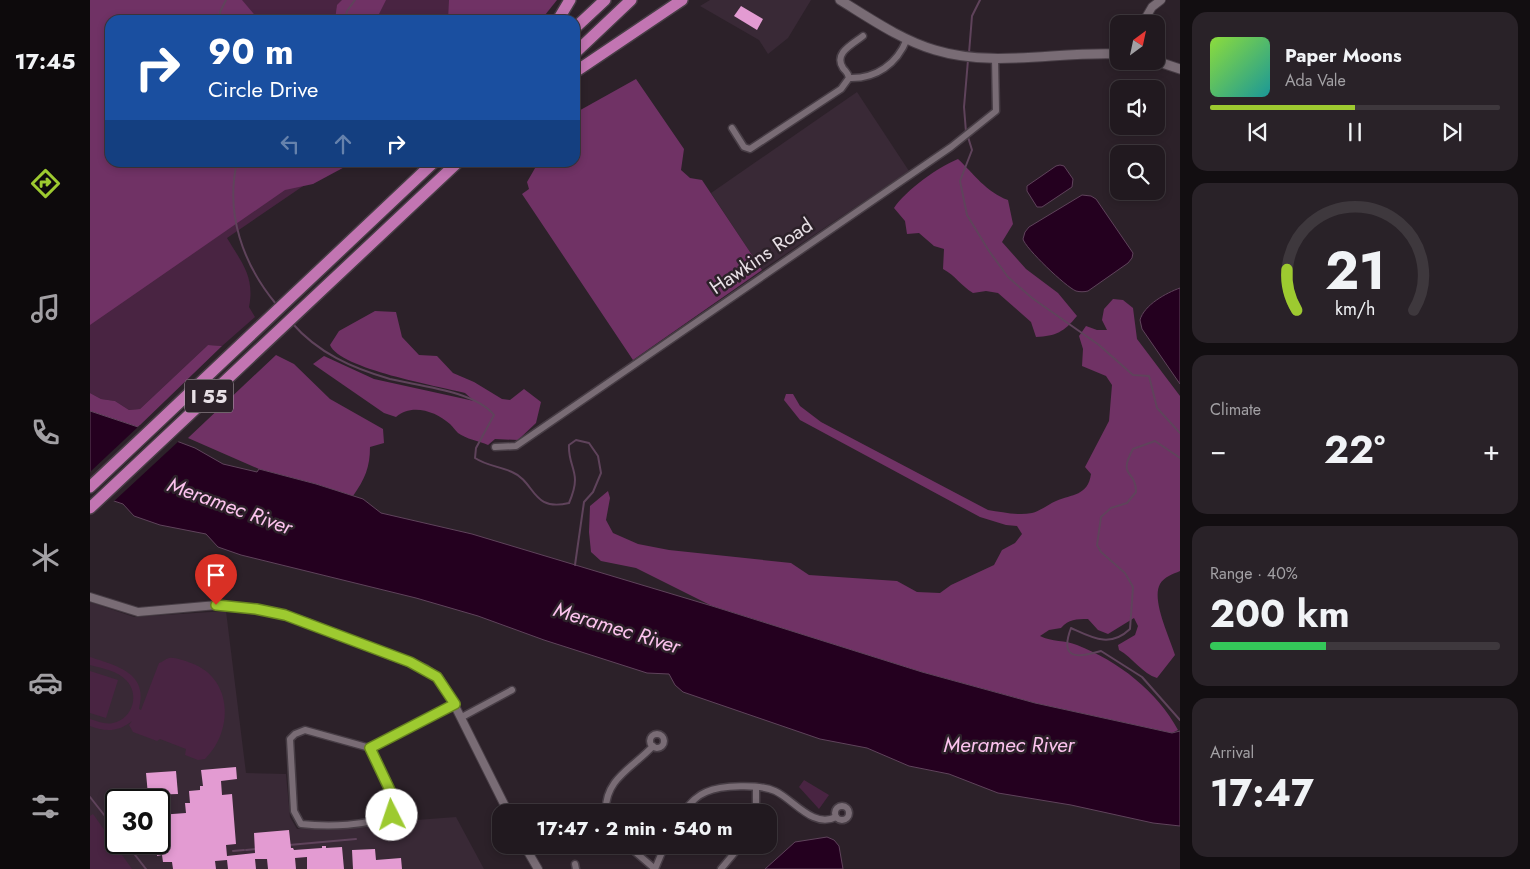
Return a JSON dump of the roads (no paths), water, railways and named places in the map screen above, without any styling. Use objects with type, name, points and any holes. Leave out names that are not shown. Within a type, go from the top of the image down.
[{"type":"highway","points":[[561,15],[570,0]]},
{"type":"highway","points":[[580,23],[605,0]]},
{"type":"highway","points":[[580,48],[631,0]]},
{"type":"highway","points":[[580,69],[682,0]]},
{"type":"highway","name":"I 55","points":[[90,487],[429,167]]},
{"type":"highway","name":"I 55","points":[[90,508],[453,167]]},
{"type":"main road","points":[[840,0],[907,39],[942,52],[975,58],[1110,54]]},
{"type":"main road","points":[[1165,64],[1180,69]]},
{"type":"street","points":[[1146,15],[1162,0]]},
{"type":"street","points":[[849,78],[848,73],[843,68],[840,57],[843,51],[863,36]]},
{"type":"street","points":[[849,78],[872,76],[902,53],[907,39]]},
{"type":"street","name":"Hawkins Road","points":[[496,447],[516,446],[870,205],[993,115],[997,106],[995,58]]},
{"type":"street","points":[[732,128],[744,147],[750,149],[841,89],[849,78]]},
{"type":"street","points":[[90,597],[138,612],[216,605],[256,609],[285,615],[428,670],[439,678],[455,704],[504,804]]},
{"type":"street","points":[[462,717],[512,690]]},
{"type":"street","points":[[370,748],[397,805],[392,815],[382,819],[318,826],[301,824],[294,811],[290,739],[295,734],[305,730],[318,732],[370,748],[455,704]]},
{"type":"street","points":[[607,804],[607,797],[613,784],[653,746]]},
{"type":"street","points":[[690,804],[696,798],[708,791],[721,788],[756,787],[774,791],[803,811],[819,818],[827,820],[836,817]]},
{"type":"street","points":[[756,787],[756,804]]},
{"type":"street","points":[[529,854],[538,869]]},
{"type":"street","points":[[637,854],[655,869],[661,854]]},
{"type":"street","points":[[721,869],[734,854]]},
{"type":"water","points":[[1060,165],[1064,166],[1073,179],[1072,187],[1042,207],[1037,207],[1027,191],[1027,186]]},
{"type":"water","points":[[1082,195],[1091,196],[1096,199],[1133,253],[1128,263],[1088,291],[1082,292],[1071,288],[1055,275],[1025,244],[1023,239],[1029,227]]},
{"type":"water","points":[[1180,288],[1180,384],[1142,329],[1140,320],[1146,309],[1162,296]]},
{"type":"water","name":"Meramec River","points":[[90,411],[195,448],[223,464],[257,472],[259,469],[316,484],[363,499],[381,513],[472,534],[712,606],[922,672],[1035,703],[1172,733],[1180,731],[1180,826],[1153,823],[1071,805],[998,793],[949,774],[909,766],[867,748],[820,739],[683,692],[675,685],[669,674],[647,673],[544,640],[478,616],[416,598],[241,555],[218,547],[206,534],[160,525],[134,516],[123,504],[90,493]]},
{"type":"water","points":[[827,837],[834,840],[839,846],[843,869],[765,869],[795,842]]},
{"type":"waterway","points":[[220,15],[226,0]]},
{"type":"waterway","points":[[346,15],[355,0]]},
{"type":"waterway","points":[[969,53],[972,16],[980,0]]},
{"type":"waterway","points":[[966,132],[964,107],[968,60]]},
{"type":"waterway","points":[[968,137],[972,150],[960,181],[967,215],[989,251],[1008,277],[1032,298],[1099,345],[1133,375],[1149,376],[1157,408],[1180,433]]},
{"type":"waterway","points":[[236,167],[233,200],[235,219],[240,237],[254,272],[276,304]]},
{"type":"waterway","points":[[292,323],[302,334],[324,351],[362,370],[390,379],[460,395],[474,400],[485,407],[494,415],[476,448],[475,458],[512,472],[526,482],[535,495],[547,503],[557,505],[569,503],[575,480],[569,445],[576,440],[589,443],[598,456],[601,473],[593,492],[584,502],[575,565]]},
{"type":"waterway","points":[[1180,458],[1155,441],[1133,449],[1127,469],[1135,485],[1136,492],[1127,503],[1111,508],[1101,517],[1097,545],[1101,552],[1125,573],[1133,587],[1130,629],[1123,635],[1108,640],[1094,638],[1071,628],[1067,646],[1069,651],[1078,655],[1101,651],[1142,677],[1180,720]]},
{"type":"waterway","points":[[90,797],[105,816]]},
{"type":"waterway","points":[[289,845],[356,839]]},
{"type":"waterway","points":[[246,850],[257,849]]},
{"type":"waterway","points":[[233,851],[244,850]]},
{"type":"waterway","points":[[134,854],[146,869]]}]
